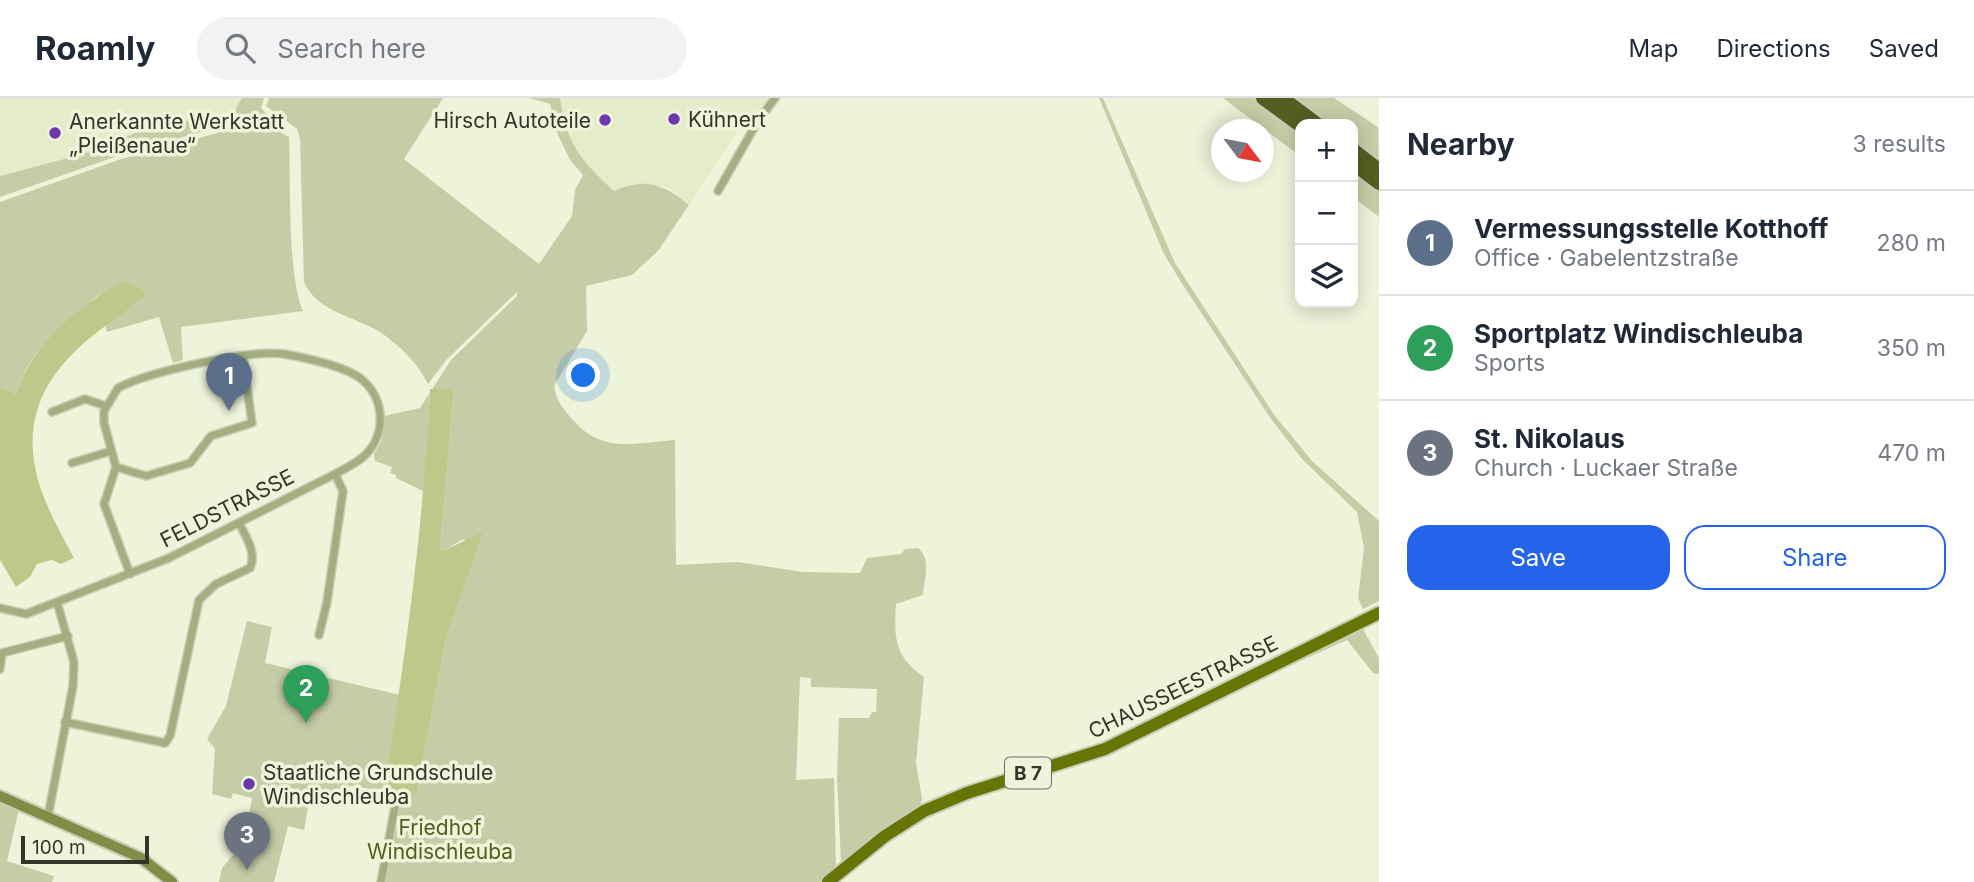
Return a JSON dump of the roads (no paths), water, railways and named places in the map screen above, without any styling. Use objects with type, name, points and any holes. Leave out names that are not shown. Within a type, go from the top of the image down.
[{"type":"highway","points":[[1263,98],[1295,121]]},
{"type":"highway","points":[[1282,98],[1310,119]]},
{"type":"highway","points":[[1358,154],[1379,170]]},
{"type":"highway","points":[[1358,167],[1379,183]]},
{"type":"main road","name":"CHAUSSEESTRASSE","points":[[828,882],[897,827],[924,811],[967,793],[1105,749],[1374,615]]},
{"type":"street","points":[[718,191],[758,121],[775,98]]},
{"type":"street","name":"FELDSTRASSE","points":[[0,608],[26,614],[169,558],[335,474],[362,458],[372,447],[381,412],[377,397],[369,387],[346,371],[283,354],[243,357]]},
{"type":"street","points":[[116,467],[146,476],[190,463],[211,436],[252,423],[243,357],[191,365],[129,382],[118,388],[106,406],[104,423],[116,467],[104,504],[130,573]]},
{"type":"street","points":[[51,412],[85,399],[106,406]]},
{"type":"street","points":[[72,463],[111,451]]},
{"type":"street","points":[[319,635],[327,602],[343,491],[335,474]]},
{"type":"street","points":[[65,722],[165,743],[170,736],[199,600],[204,592],[250,568],[253,562],[253,555],[239,523]]},
{"type":"street","points":[[48,816],[74,662],[57,602]]},
{"type":"street","points":[[0,669],[2,653],[68,636]]},
{"type":"street","points":[[0,796],[141,858],[172,882]]},
{"type":"street","points":[[381,882],[397,796]]},
{"type":"place","name":"Kühnert","points":[[674,119]]},
{"type":"place","name":"Hirsch Autoteile","points":[[605,120]]},
{"type":"place","name":"Anerkannte Werkstatt „Pleißenaue“","points":[[55,133]]},
{"type":"place","name":"Vermessungsstelle Kotthoff","points":[[229,411]]},
{"type":"place","name":"Sportplatz Windischleuba","points":[[306,723]]},
{"type":"place","name":"Staatliche Grundschule Windischleuba","points":[[249,784]]},
{"type":"place","name":"St. Nikolaus","points":[[247,870]]},
{"type":"park label","name":"Friedhof Windischleuba","points":[[440,839]]}]
